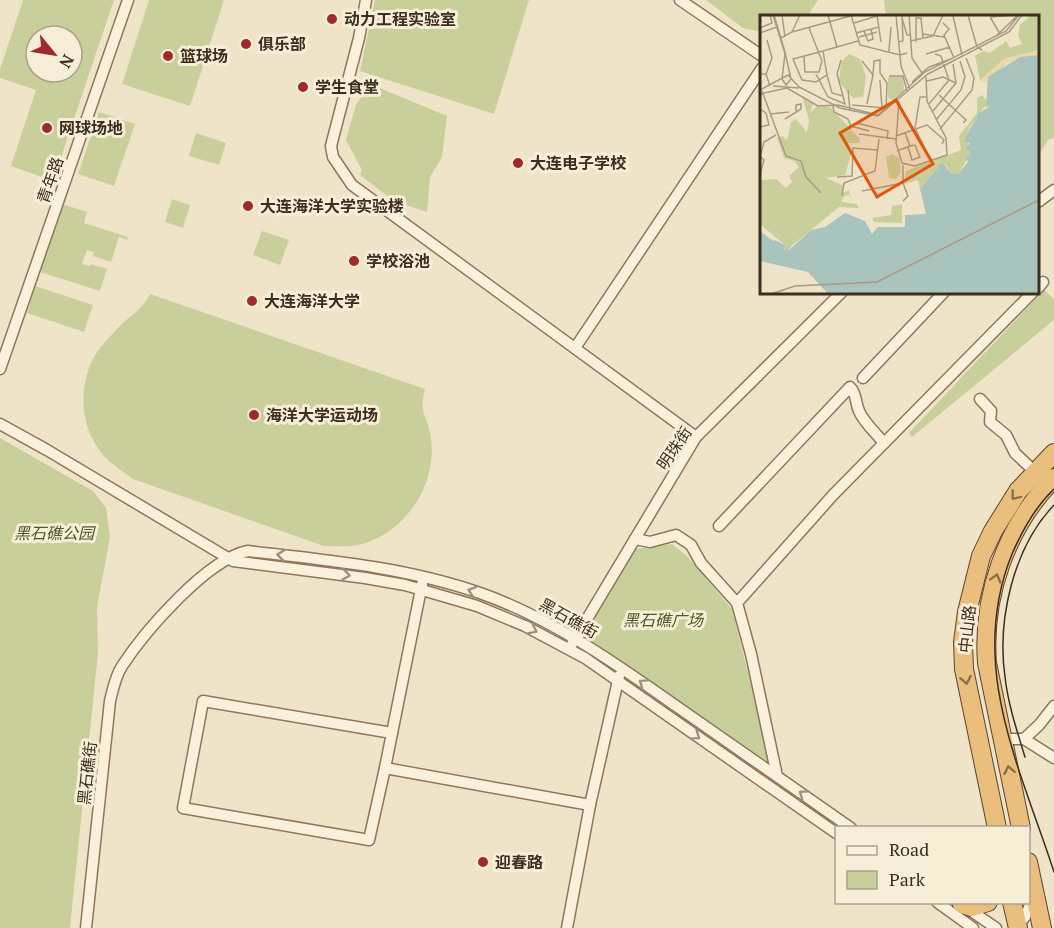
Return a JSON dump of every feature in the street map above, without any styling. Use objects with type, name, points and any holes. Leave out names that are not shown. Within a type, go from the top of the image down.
[{"type":"highway","name":"中山路","points":[[997,826],[964,669],[963,642],[973,582],[981,556],[1005,509],[1054,453]]},
{"type":"highway","name":"中山路","points":[[1021,826],[987,663],[986,642],[993,587],[1000,563],[1010,540],[1034,500],[1054,478]]},
{"type":"highway","points":[[1030,868],[1042,928]]},
{"type":"highway","points":[[963,904],[971,907],[984,904]]},
{"type":"highway","points":[[1012,904],[1017,927]]},
{"type":"street","name":"青年路","points":[[0,369],[128,0]]},
{"type":"street","points":[[366,0],[331,146],[333,157],[352,185],[696,437]]},
{"type":"street","points":[[680,0],[760,55]]},
{"type":"street","points":[[575,348],[760,71]]},
{"type":"street","points":[[1039,201],[1054,190]]},
{"type":"street","name":"明珠街","points":[[569,649],[696,437],[840,294]]},
{"type":"street","points":[[863,378],[942,294]]},
{"type":"street","points":[[736,603],[833,495],[1032,294]]},
{"type":"street","points":[[718,526],[850,387],[854,391],[858,409],[864,419],[884,443]]},
{"type":"street","points":[[980,399],[991,411],[990,422],[1006,435],[1015,453],[1035,472]]},
{"type":"street","points":[[0,424],[226,558]]},
{"type":"street","points":[[635,539],[650,542],[676,535],[692,545],[701,562],[736,603],[751,654],[777,776]]},
{"type":"street","name":"黑石礁街","points":[[86,928],[110,701],[114,683],[121,667],[147,633],[191,587],[226,558],[248,551],[367,566],[424,577],[505,603],[575,638],[848,826]]},
{"type":"street","name":"黑石礁街","points":[[226,558],[243,564],[365,578],[421,589],[501,615],[569,649],[835,832]]},
{"type":"street","points":[[392,733],[203,701],[183,808],[369,840],[385,768],[424,577]]},
{"type":"street","points":[[567,928],[590,805],[621,668]]},
{"type":"street","points":[[1024,739],[1054,706]]},
{"type":"street","points":[[1003,739],[1024,739],[1054,758]]},
{"type":"street","points":[[385,768],[590,805]]},
{"type":"street","points":[[1017,927],[1031,905],[1034,892]]},
{"type":"street","points":[[938,904],[973,928]]},
{"type":"street","points":[[961,904],[996,928]]},
{"type":"green space","name":"网球场地","points":[[23,0],[114,0],[53,181],[11,166],[36,90],[0,78],[0,69]]},
{"type":"green space","name":"篮球场","points":[[149,0],[224,0],[190,106],[122,84]]},
{"type":"green space","points":[[375,0],[529,0],[494,114],[360,71]]},
{"type":"green space","points":[[706,0],[818,0],[809,15],[760,15],[760,32],[743,28]]},
{"type":"green space","points":[[884,0],[1054,0],[1054,138],[1048,140],[1039,154],[1039,15],[886,15]]},
{"type":"green space","points":[[370,84],[447,116],[442,157],[430,177],[427,212],[394,201],[360,175],[362,170],[346,140],[356,105]]},
{"type":"green space","points":[[99,112],[135,124],[114,186],[78,174]]},
{"type":"green space","points":[[196,133],[226,143],[219,165],[189,156]]},
{"type":"green space","points":[[172,199],[190,205],[183,228],[165,222]]},
{"type":"green space","points":[[62,204],[87,212],[84,223],[128,237],[127,240],[119,237],[111,262],[93,256],[94,252],[87,250],[82,264],[107,269],[100,291],[40,272]]},
{"type":"green space","points":[[262,231],[289,240],[280,265],[253,255]]},
{"type":"green space","points":[[35,286],[93,305],[84,332],[27,313]]},
{"type":"green space","points":[[1044,290],[1054,299],[1054,320],[912,437],[909,433]]},
{"type":"green space","name":"海洋大学运动场","points":[[150,294],[425,389],[423,409],[430,430],[432,456],[429,474],[413,507],[386,533],[370,541],[352,546],[324,546],[133,479],[113,464],[101,452],[89,430],[84,406],[85,381],[91,363],[100,348],[120,325],[143,305]]},
{"type":"green space","name":"黑石礁公园","points":[[0,438],[93,491],[106,508],[110,537],[97,607],[98,653],[70,928],[0,928]]},
{"type":"green space","name":"黑石礁广场","points":[[672,544],[688,557],[732,609],[772,768],[583,637],[636,549]]},
{"type":"tram line","points":[[1054,489],[1030,519],[1012,554],[999,595],[995,636],[997,676],[1003,715],[1014,755],[1054,872]]},
{"type":"tram line","points":[[1025,757],[1005,677],[1003,655],[1006,609],[1018,563],[1040,522],[1054,505]]},
{"type":"place","name":"动力工程实验室","points":[[332,19]]},
{"type":"place","name":"俱乐部","points":[[246,44]]},
{"type":"place","name":"篮球场","points":[[168,56]]},
{"type":"place","name":"学生食堂","points":[[303,87]]},
{"type":"place","name":"网球场地","points":[[47,128]]},
{"type":"place","name":"大连电子学校","points":[[518,163]]},
{"type":"place","name":"大连海洋大学实验楼","points":[[248,206]]},
{"type":"place","name":"学校浴池","points":[[354,261]]},
{"type":"place","name":"大连海洋大学","points":[[252,301]]},
{"type":"place","name":"海洋大学运动场","points":[[254,415]]},
{"type":"place","name":"迎春路","points":[[483,862]]}]
